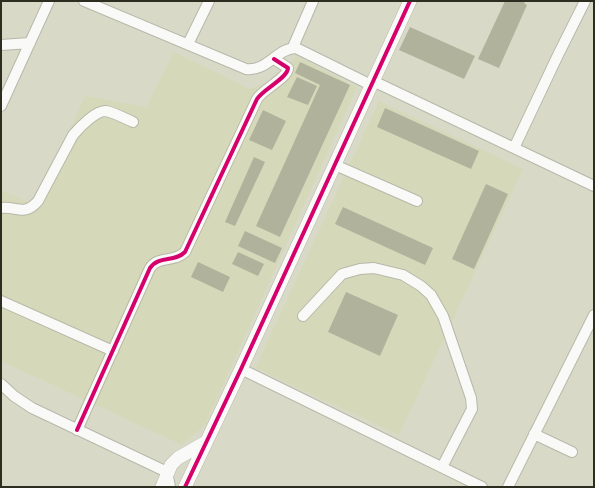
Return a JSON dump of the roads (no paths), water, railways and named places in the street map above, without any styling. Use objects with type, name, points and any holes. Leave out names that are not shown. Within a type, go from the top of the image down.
[{"type":"street","points":[[1,106],[49,1]]},
{"type":"street","points":[[84,1],[246,69],[255,70],[293,47],[313,1]]},
{"type":"street","points":[[188,44],[209,1]]},
{"type":"street","points":[[184,487],[241,369],[410,1]]},
{"type":"street","points":[[514,148],[585,1]]},
{"type":"street","points":[[1,45],[30,43]]},
{"type":"street","points":[[293,47],[594,186]]},
{"type":"street","points":[[77,430],[150,268],[158,261],[180,257],[184,252],[257,99],[260,94],[286,74],[288,68],[274,59]]},
{"type":"street","points":[[1,208],[25,211],[34,205],[38,201],[73,135],[97,113],[106,111],[133,122]]},
{"type":"street","points":[[334,165],[417,201]]},
{"type":"street","points":[[303,316],[342,274],[360,269],[374,268],[403,276],[421,286],[430,295],[443,316],[471,398],[472,409],[442,468]]},
{"type":"street","points":[[1,301],[113,351]]},
{"type":"street","points":[[508,487],[594,315]]},
{"type":"street","points":[[241,369],[482,487]]},
{"type":"street","points":[[1,384],[21,402],[167,472]]},
{"type":"street","points":[[534,434],[572,452]]},
{"type":"street","points":[[162,487],[171,465],[178,458],[206,442]]},
{"type":"street","points":[[167,472],[170,487]]}]
